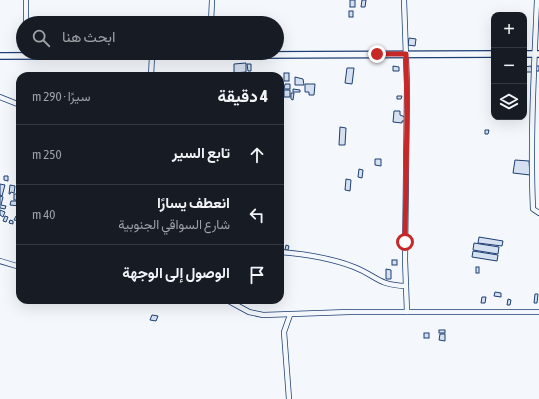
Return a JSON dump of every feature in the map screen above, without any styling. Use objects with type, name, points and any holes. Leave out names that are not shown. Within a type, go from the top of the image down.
[{"type":"street","points":[[26,0],[26,16]]},
{"type":"street","points":[[211,16],[212,0]]},
{"type":"street","points":[[404,0],[407,114],[407,312]]},
{"type":"street","points":[[537,0],[537,54],[531,122],[531,178],[533,209],[539,213]]},
{"type":"street","points":[[284,54],[491,54]]},
{"type":"street","points":[[0,56],[16,55]]},
{"type":"street","points":[[151,72],[152,60]]},
{"type":"street","points":[[0,97],[16,103]]},
{"type":"street","points":[[284,253],[329,260],[357,268],[383,283],[406,286]]},
{"type":"street","points":[[0,261],[16,264]]},
{"type":"street","points":[[234,304],[253,314],[290,315],[325,312],[539,312]]},
{"type":"street","points":[[289,399],[284,332],[290,315]]},
{"type":"building","points":[[350,0],[355,0],[355,7],[350,7]]},
{"type":"building","points":[[362,0],[366,0],[365,7],[361,7]]},
{"type":"building","points":[[349,11],[353,11],[353,17],[349,17]]},
{"type":"building","points":[[409,38],[416,39],[415,46],[408,45]]},
{"type":"building","points":[[246,63],[246,72],[234,72],[234,64]]},
{"type":"building","points":[[247,64],[251,64],[251,71],[248,71]]},
{"type":"building","points":[[393,66],[399,67],[399,71],[393,71]]},
{"type":"building","points":[[531,66],[532,72],[527,72],[527,67]]},
{"type":"building","points":[[536,66],[539,66],[539,71],[536,71]]},
{"type":"building","points":[[347,68],[354,68],[352,84],[345,83]]},
{"type":"building","points":[[284,73],[289,73],[289,81],[284,81]]},
{"type":"building","points":[[295,77],[303,79],[304,85],[295,85]]},
{"type":"building","points":[[285,84],[290,84],[290,89],[284,89]]},
{"type":"building","points":[[305,84],[315,84],[314,95],[309,95],[309,92],[305,92]]},
{"type":"building","points":[[293,89],[300,90],[300,92],[293,92]]},
{"type":"building","points":[[284,90],[290,90],[290,97],[284,97]]},
{"type":"building","points":[[291,93],[294,93],[293,100],[291,99]]},
{"type":"building","points":[[397,96],[402,96],[401,99],[397,99]]},
{"type":"building","points":[[394,111],[400,111],[400,115],[405,117],[405,121],[402,121],[402,123],[393,122]]},
{"type":"building","points":[[340,127],[346,128],[345,145],[339,145]]},
{"type":"building","points":[[485,130],[489,130],[488,134],[485,134]]},
{"type":"building","points":[[375,159],[381,159],[381,166],[375,165]]},
{"type":"building","points":[[515,160],[529,161],[530,175],[513,173]]},
{"type":"building","points":[[359,169],[363,170],[362,178],[358,177]]},
{"type":"building","points":[[4,176],[8,176],[8,181],[4,180]]},
{"type":"building","points":[[346,179],[351,180],[350,191],[345,190]]},
{"type":"building","points":[[0,184],[5,185],[2,196],[0,195]]},
{"type":"building","points":[[10,185],[15,186],[14,193],[11,192],[9,194]]},
{"type":"building","points":[[14,194],[16,194],[16,200],[14,200]]},
{"type":"building","points":[[0,196],[3,197],[1,205],[6,206],[5,209],[0,208]]},
{"type":"building","points":[[11,201],[16,201],[16,206],[10,205]]},
{"type":"building","points":[[0,210],[5,212],[3,217],[0,215]]},
{"type":"building","points":[[5,216],[8,217],[6,222],[3,221]]},
{"type":"building","points":[[10,220],[13,221],[13,224],[9,223]]},
{"type":"building","points":[[479,237],[503,241],[502,246],[478,243]]},
{"type":"building","points":[[474,243],[499,247],[498,254],[473,250]]},
{"type":"building","points":[[286,245],[289,246],[288,250],[285,250]]},
{"type":"building","points":[[473,251],[498,255],[497,261],[472,257]]},
{"type":"building","points":[[392,260],[397,260],[397,265],[392,265]]},
{"type":"building","points":[[476,267],[479,267],[479,273],[476,273]]},
{"type":"building","points":[[386,269],[391,270],[391,279],[386,279]]},
{"type":"building","points":[[495,292],[501,293],[501,297],[494,296]]},
{"type":"building","points":[[535,294],[538,294],[537,303],[534,303]]},
{"type":"building","points":[[482,297],[486,297],[485,303],[481,303]]},
{"type":"building","points":[[508,299],[511,300],[510,305],[507,305]]},
{"type":"building","points":[[152,315],[158,316],[156,321],[150,320]]},
{"type":"building","points":[[439,330],[445,330],[445,333],[439,333]]},
{"type":"building","points":[[424,333],[429,333],[429,338],[424,338]]},
{"type":"building","points":[[440,334],[445,334],[445,341],[439,340]]},
{"type":"route","points":[[377,54],[406,54],[407,141],[405,242]]}]
